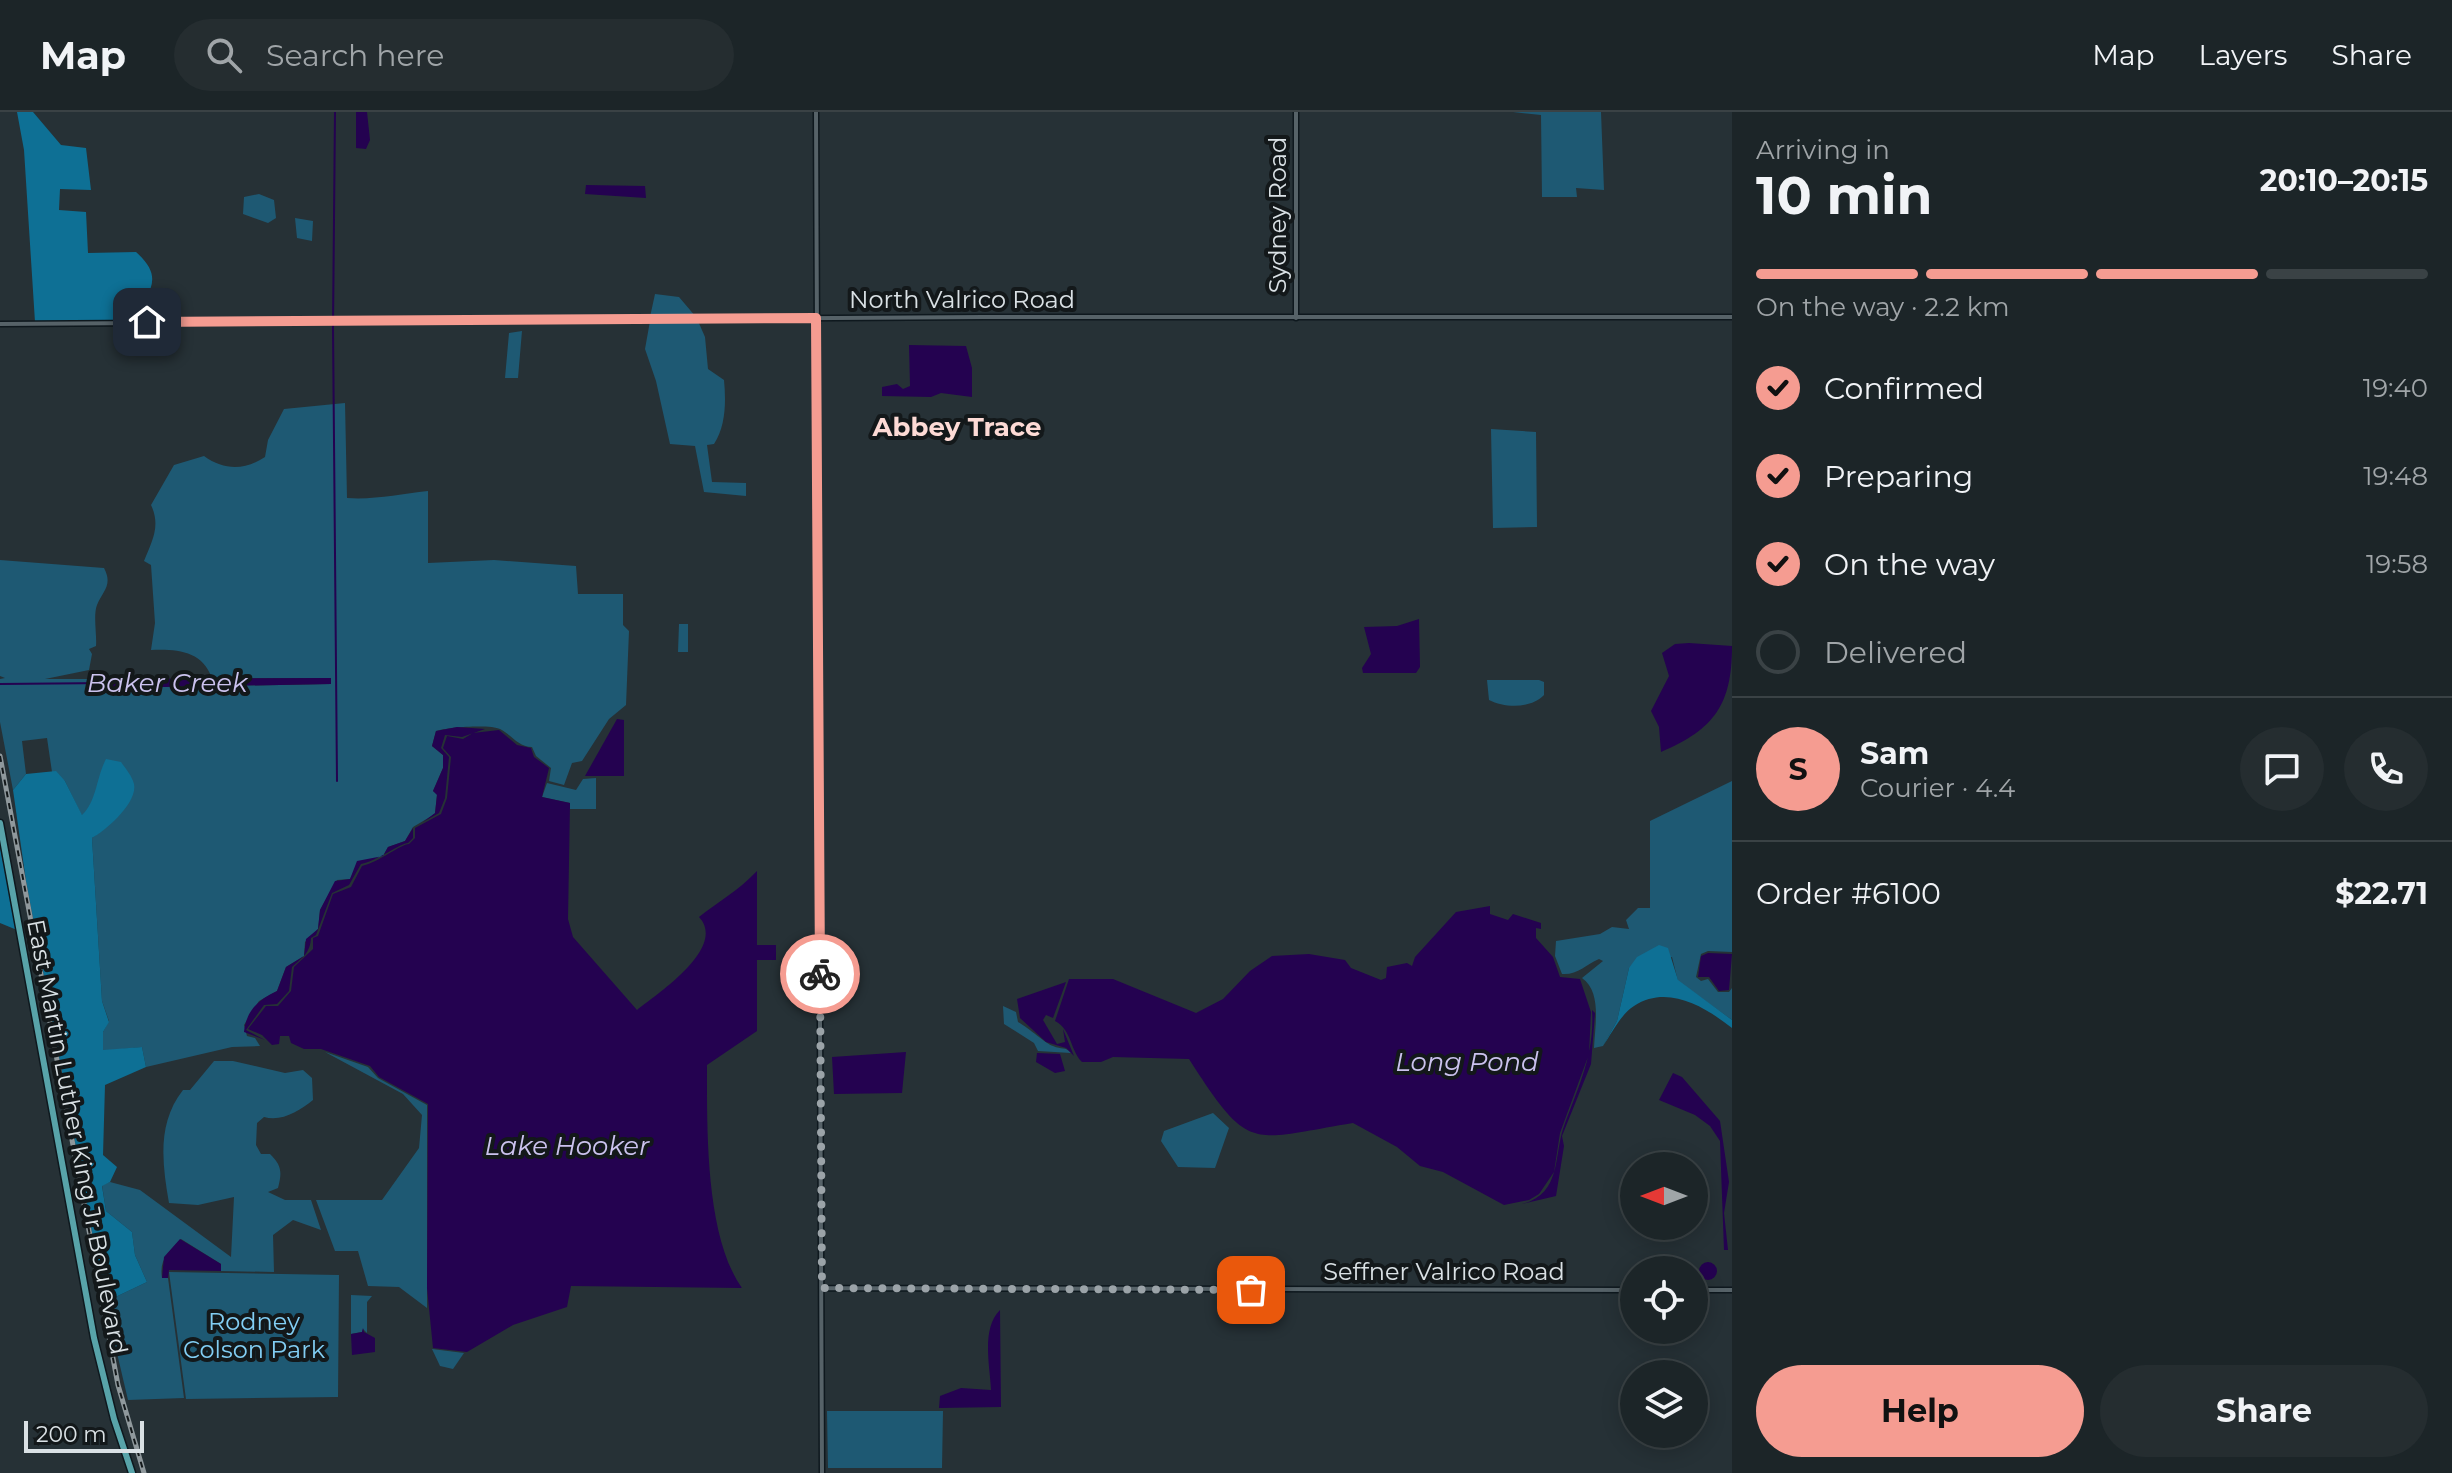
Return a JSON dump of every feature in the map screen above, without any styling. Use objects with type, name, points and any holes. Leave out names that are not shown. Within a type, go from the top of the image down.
[{"type":"main road","name":"East Martin Luther King Jr Boulevard","points":[[0,823],[94,1338],[132,1473]]},
{"type":"street","points":[[816,112],[822,1473]]},
{"type":"street","name":"Sydney Road","points":[[1296,112],[1296,318]]},
{"type":"street","name":"North Valrico Road","points":[[0,324],[816,318],[1732,317]]},
{"type":"street","name":"Seffner Valrico Road","points":[[822,1288],[1620,1290]]},
{"type":"street","points":[[1708,1290],[1732,1290]]},
{"type":"green space","points":[[1513,112],[1601,112],[1604,190],[1576,188],[1577,197],[1542,197],[1541,115]]},
{"type":"green space","points":[[259,194],[274,200],[276,218],[268,223],[243,214],[244,197]]},
{"type":"green space","points":[[295,218],[313,221],[312,241],[297,238]]},
{"type":"green space","points":[[655,294],[679,297],[696,317],[650,317]]},
{"type":"green space","points":[[650,321],[698,321],[705,337],[708,369],[724,380],[725,405],[721,429],[714,444],[707,445],[712,482],[746,483],[746,496],[704,492],[695,446],[670,444],[656,381],[645,349]]},
{"type":"green space","points":[[522,331],[518,378],[505,378],[509,333]]},
{"type":"green space","points":[[345,403],[347,498],[428,491],[428,563],[494,560],[576,566],[578,594],[623,594],[623,625],[629,631],[626,705],[609,719],[582,761],[572,763],[564,785],[549,781],[551,768],[536,756],[532,747],[519,743],[500,729],[469,727],[436,731],[432,746],[443,755],[443,768],[433,791],[437,794],[435,814],[413,827],[405,841],[388,847],[383,856],[358,864],[350,879],[337,880],[320,910],[318,929],[305,942],[304,956],[286,967],[277,991],[259,1001],[244,1025],[247,1036],[255,1038],[260,1046],[232,1047],[146,1067],[142,1047],[103,1051],[103,1032],[109,1021],[102,1001],[92,838],[104,829],[91,806],[82,816],[65,781],[52,772],[47,738],[22,741],[26,774],[13,790],[0,722],[0,679],[5,678],[0,676],[0,560],[104,568],[107,574],[106,588],[96,609],[96,646],[89,649],[92,654],[89,670],[45,679],[109,679],[109,688],[331,684],[330,678],[212,678],[208,669],[195,657],[171,650],[151,650],[155,623],[151,565],[144,561],[155,527],[151,505],[174,465],[204,456],[227,466],[250,464],[265,457],[268,440],[284,409]]},
{"type":"green space","points":[[1491,429],[1536,432],[1537,527],[1493,528]]},
{"type":"green space","points":[[679,624],[688,624],[688,652],[678,652]]},
{"type":"green space","points":[[1487,680],[1539,680],[1544,682],[1544,695],[1525,705],[1502,705],[1489,700]]},
{"type":"green space","points":[[596,778],[596,809],[570,809],[570,803],[542,797],[547,783],[576,790],[583,779]]},
{"type":"green space","points":[[1732,781],[1732,952],[1708,951],[1701,954],[1696,977],[1701,981],[1708,979],[1718,992],[1729,992],[1732,988],[1732,1020],[1678,981],[1672,957],[1629,968],[1617,1021],[1603,1046],[1594,1048],[1595,1000],[1582,978],[1603,961],[1599,959],[1577,971],[1562,974],[1555,956],[1556,941],[1600,934],[1612,927],[1629,929],[1626,920],[1638,908],[1650,908],[1650,821]]},
{"type":"green space","points":[[1003,1006],[1016,1012],[1018,1022],[1046,1042],[1071,1053],[1038,1051],[1034,1043],[1004,1024]]},
{"type":"green space","points":[[325,1052],[368,1067],[378,1078],[427,1105],[427,1308],[399,1287],[368,1286],[358,1251],[335,1251],[316,1200],[382,1200],[419,1148],[422,1115],[403,1094]]},
{"type":"green space","points":[[214,1061],[233,1061],[285,1073],[303,1070],[312,1078],[313,1100],[284,1117],[264,1117],[257,1123],[256,1145],[261,1154],[270,1154],[280,1170],[278,1188],[268,1192],[285,1200],[311,1200],[321,1230],[293,1220],[273,1235],[274,1272],[221,1271],[221,1264],[181,1239],[166,1256],[161,1271],[162,1278],[168,1278],[184,1398],[128,1400],[105,1302],[147,1282],[135,1255],[132,1232],[106,1211],[102,1185],[110,1182],[140,1190],[231,1257],[234,1197],[198,1205],[169,1203],[165,1173],[164,1144],[169,1116],[183,1090],[190,1090]]},
{"type":"green space","points":[[1213,1113],[1229,1128],[1215,1168],[1178,1167],[1161,1141],[1164,1131]]},
{"type":"green space","name":"Rodney Colson Park","points":[[169,1272],[339,1275],[338,1397],[186,1399]]},
{"type":"green space","points":[[351,1295],[372,1296],[367,1302],[367,1333],[363,1329],[351,1334]]},
{"type":"green space","points":[[432,1349],[464,1353],[453,1369],[440,1366]]},
{"type":"green space","points":[[827,1411],[943,1411],[942,1468],[828,1468]]},
{"type":"shaded area","points":[[17,112],[33,112],[61,145],[86,148],[91,190],[60,189],[59,210],[86,212],[88,253],[136,252],[145,261],[150,269],[152,284],[135,320],[35,322],[24,150]]},
{"type":"shaded area","points":[[106,759],[121,762],[130,775],[134,791],[126,808],[92,838],[102,1001],[109,1022],[103,1032],[103,1050],[142,1047],[146,1067],[105,1085],[103,1155],[117,1167],[110,1182],[102,1186],[106,1211],[132,1232],[135,1255],[147,1282],[105,1302],[26,881],[13,790],[26,774],[56,771],[65,781],[82,815],[91,803]]},
{"type":"shaded area","points":[[0,847],[17,930],[0,923]]},
{"type":"shaded area","points":[[1659,945],[1668,948],[1678,980],[1732,1020],[1732,1028],[1698,1006],[1660,997],[1630,1009],[1603,1046],[1617,1021],[1629,968],[1637,957]]},
{"type":"water","points":[[356,112],[367,112],[370,140],[366,149],[356,148]]},
{"type":"water","points":[[586,185],[645,186],[646,198],[585,194]]},
{"type":"water","points":[[909,345],[966,346],[972,368],[972,397],[941,393],[931,397],[882,396],[882,387],[897,384],[903,389],[910,386]]},
{"type":"water","points":[[1419,619],[1420,667],[1416,673],[1363,673],[1362,668],[1371,654],[1364,627],[1397,626]]},
{"type":"water","points":[[1675,644],[1732,646],[1728,684],[1724,699],[1707,724],[1661,752],[1659,727],[1651,711],[1669,676],[1662,653]]},
{"type":"water","points":[[331,678],[331,684],[109,688],[109,679]]},
{"type":"water","points":[[617,719],[624,720],[624,776],[585,776]]},
{"type":"water","points":[[457,727],[485,729],[462,737],[445,735],[441,748],[449,757],[445,798],[439,813],[423,822],[435,813],[437,795],[433,791],[443,768],[443,755],[432,746],[436,731]]},
{"type":"water","name":"Lake Hooker","points":[[499,730],[517,745],[531,748],[534,757],[549,768],[542,797],[570,803],[568,919],[573,937],[637,1010],[674,981],[698,955],[704,942],[705,929],[699,917],[757,871],[757,945],[776,945],[776,960],[757,960],[757,1031],[707,1065],[708,1150],[715,1211],[730,1266],[742,1288],[571,1286],[567,1307],[513,1325],[467,1352],[433,1348],[427,1288],[428,1104],[379,1077],[370,1066],[321,1049],[304,1049],[291,1043],[289,1036],[280,1036],[279,1044],[272,1045],[262,1035],[248,1029],[266,1006],[278,1006],[291,991],[294,967],[313,949],[313,938],[318,936],[333,894],[351,887],[362,866],[409,844],[415,838],[415,828],[441,814],[447,798],[451,757],[443,748],[447,736],[463,739],[473,733]]},
{"type":"water","points":[[413,828],[413,838],[408,843],[384,855],[388,847],[405,841]]},
{"type":"water","points":[[380,857],[361,864],[349,885],[332,893],[316,935],[311,938],[304,956],[306,939],[318,929],[320,910],[335,881],[350,879],[357,861]]},
{"type":"water","name":"Long Pond","points":[[1490,906],[1490,914],[1508,920],[1513,914],[1541,923],[1541,929],[1536,928],[1536,938],[1553,957],[1560,977],[1580,979],[1591,1012],[1589,1054],[1560,1133],[1554,1172],[1539,1194],[1529,1200],[1504,1205],[1443,1172],[1420,1166],[1397,1147],[1353,1123],[1292,1134],[1255,1133],[1240,1125],[1226,1111],[1189,1059],[1113,1057],[1101,1062],[1082,1062],[1065,1030],[1055,1021],[1069,979],[1113,979],[1196,1013],[1223,999],[1250,971],[1272,956],[1309,954],[1345,960],[1351,968],[1381,980],[1386,978],[1387,967],[1407,963],[1412,966],[1415,957],[1456,912]]},
{"type":"water","points":[[1708,953],[1732,954],[1729,990],[1719,991],[1709,977],[1698,977],[1701,956]]},
{"type":"water","points":[[304,956],[292,967],[289,991],[277,1004],[264,1005],[246,1030],[265,1040],[244,1032],[247,1018],[254,1007],[277,991],[286,967]]},
{"type":"water","points":[[1066,982],[1053,1018],[1046,1015],[1043,1020],[1057,1044],[1065,1042],[1063,1029],[1074,1056],[1066,1048],[1046,1042],[1020,1018],[1017,999]]},
{"type":"water","points":[[1592,1010],[1595,1013],[1591,1064],[1562,1136],[1564,1146],[1556,1196],[1522,1204],[1544,1192],[1554,1173],[1563,1129],[1588,1056]]},
{"type":"water","points":[[906,1052],[902,1093],[834,1094],[832,1057]]},
{"type":"water","points":[[1037,1053],[1060,1054],[1065,1071],[1055,1073],[1036,1062]]},
{"type":"water","points":[[1673,1073],[1682,1077],[1720,1121],[1729,1182],[1724,1213],[1728,1250],[1724,1250],[1720,1141],[1710,1126],[1695,1115],[1659,1100]]},
{"type":"water","points":[[180,1239],[221,1264],[221,1271],[169,1270],[168,1278],[162,1278],[164,1257]]},
{"type":"water","points":[[1708,1262],[1716,1268],[1714,1277],[1708,1280]]},
{"type":"water","points":[[1000,1310],[1001,1407],[939,1408],[940,1396],[961,1388],[991,1390],[988,1359],[990,1327]]},
{"type":"water","points":[[363,1328],[364,1332],[375,1338],[375,1352],[352,1355],[351,1334],[362,1332]]},
{"type":"waterway","points":[[335,112],[333,327],[337,781]]},
{"type":"waterway","name":"Baker Creek","points":[[0,684],[109,683]]},
{"type":"railway","points":[[0,756],[118,1385],[144,1473]]},
{"type":"way so far","points":[[820,974],[822,1288],[1251,1290]]},
{"type":"district","name":"Abbey Trace","points":[[957,427]]},
{"type":"route","points":[[147,322],[816,318],[820,974]]}]
